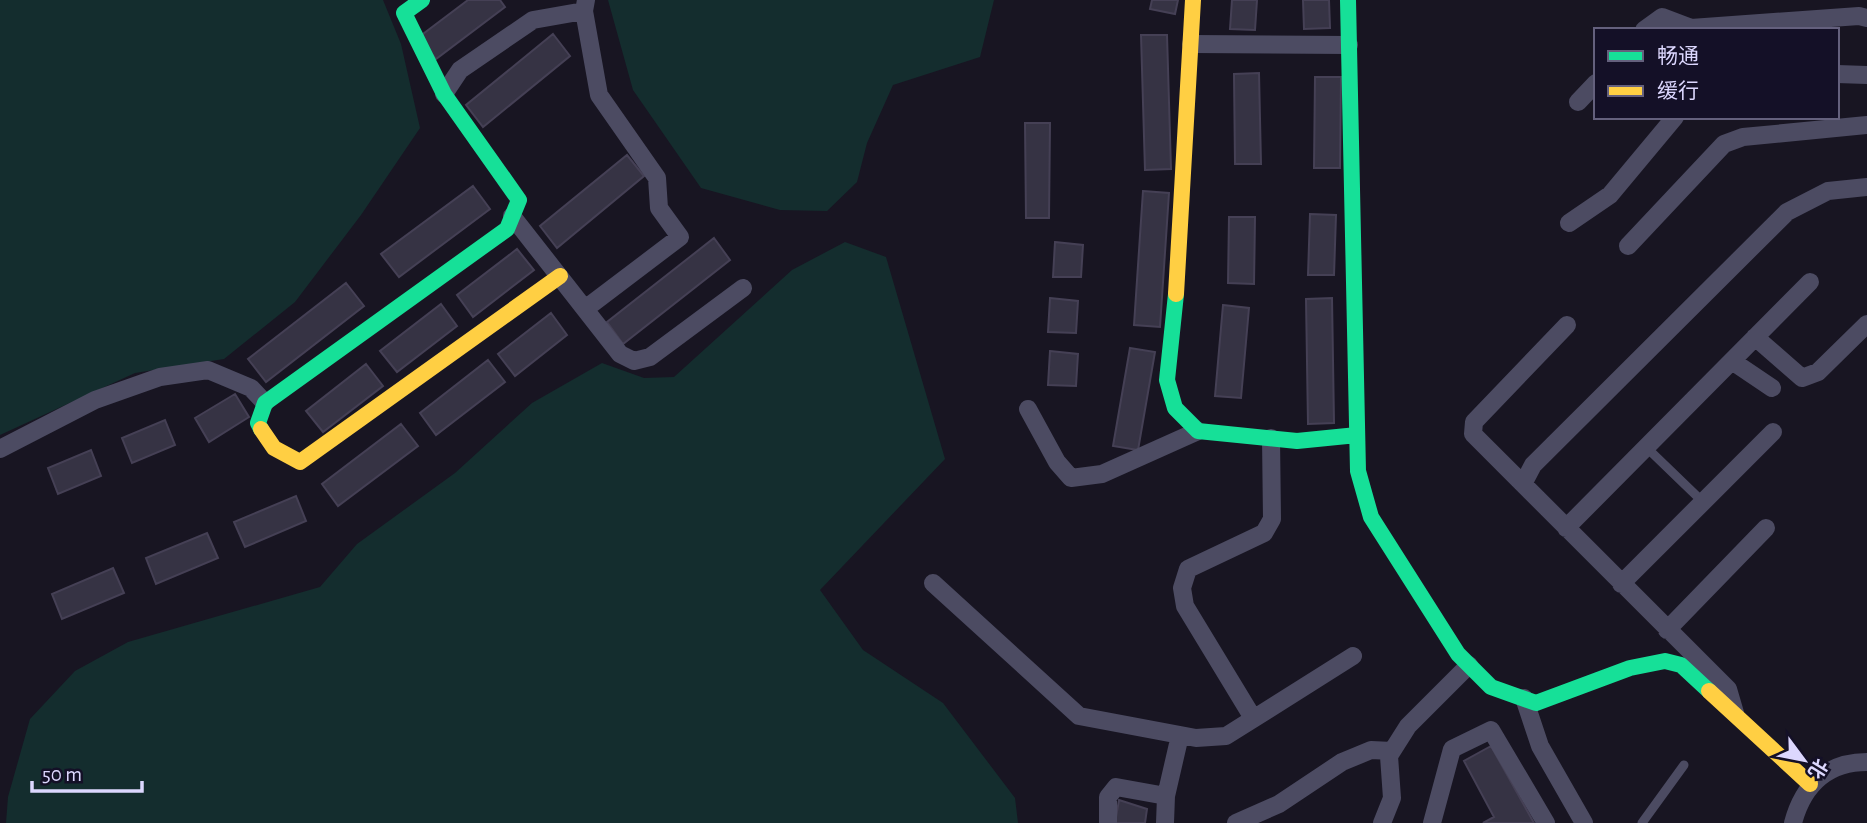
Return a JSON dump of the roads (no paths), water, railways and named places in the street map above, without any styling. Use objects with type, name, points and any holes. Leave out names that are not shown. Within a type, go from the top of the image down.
[{"type":"street","points":[[422,0],[404,13],[444,94],[519,200],[507,229],[265,403],[258,423],[268,442],[279,455],[300,462],[559,276]]},
{"type":"street","points":[[1193,0],[1180,251],[1167,380],[1175,408],[1198,431]]},
{"type":"street","points":[[1348,0],[1357,471],[1371,517],[1458,654],[1491,687],[1536,703],[1630,668],[1665,661],[1681,665],[1810,784]]},
{"type":"street","points":[[444,94],[460,71],[533,20],[585,5],[599,94],[657,178],[659,208],[680,237],[585,309]]},
{"type":"street","points":[[1647,28],[1662,17],[1691,28],[1859,16],[1867,18]]},
{"type":"street","points":[[1191,44],[1349,45]]},
{"type":"street","points":[[1839,74],[1867,75]]},
{"type":"street","points":[[1578,102],[1594,85]]},
{"type":"street","points":[[1569,223],[1610,195],[1673,119]]},
{"type":"street","points":[[1628,246],[1724,144],[1743,137],[1867,125]]},
{"type":"street","points":[[1523,484],[1533,466],[1787,212],[1828,191],[1867,187]]},
{"type":"street","points":[[512,216],[620,354],[634,361],[650,356],[743,288]]},
{"type":"street","points":[[1566,528],[1810,282]]},
{"type":"street","points":[[1755,337],[1802,378],[1818,372],[1867,324]]},
{"type":"street","points":[[1567,325],[1474,422],[1473,434],[1728,689],[1737,716]]},
{"type":"street","points":[[1732,361],[1772,388]]},
{"type":"street","points":[[0,449],[94,400],[160,377],[208,370],[251,388],[265,403]]},
{"type":"street","points":[[1028,409],[1057,462],[1071,478],[1102,474],[1198,431],[1297,441],[1357,435]]},
{"type":"street","points":[[1621,584],[1773,432]]},
{"type":"street","points":[[1253,718],[1185,606],[1182,589],[1188,569],[1264,533],[1272,519],[1271,438]]},
{"type":"street","points":[[1667,630],[1766,528]]},
{"type":"street","points":[[933,583],[1079,716],[1196,738],[1226,736],[1353,656]]},
{"type":"street","points":[[1382,823],[1392,798],[1389,756],[1408,726],[1469,665]]},
{"type":"street","points":[[1524,698],[1540,746],[1584,823]]},
{"type":"street","points":[[1432,823],[1452,749],[1491,730],[1545,823]]},
{"type":"street","points":[[1165,823],[1166,796],[1178,744]]},
{"type":"street","points":[[1236,823],[1279,804],[1342,762],[1371,750],[1392,751]]},
{"type":"street","points":[[1793,823],[1798,803],[1810,784],[1829,770],[1851,762],[1867,762]]},
{"type":"street","points":[[1108,823],[1108,797],[1116,788],[1166,796]]},
{"type":"lane","points":[[1646,447],[1703,502]]},
{"type":"lane","points":[[1642,823],[1685,765]]}]
